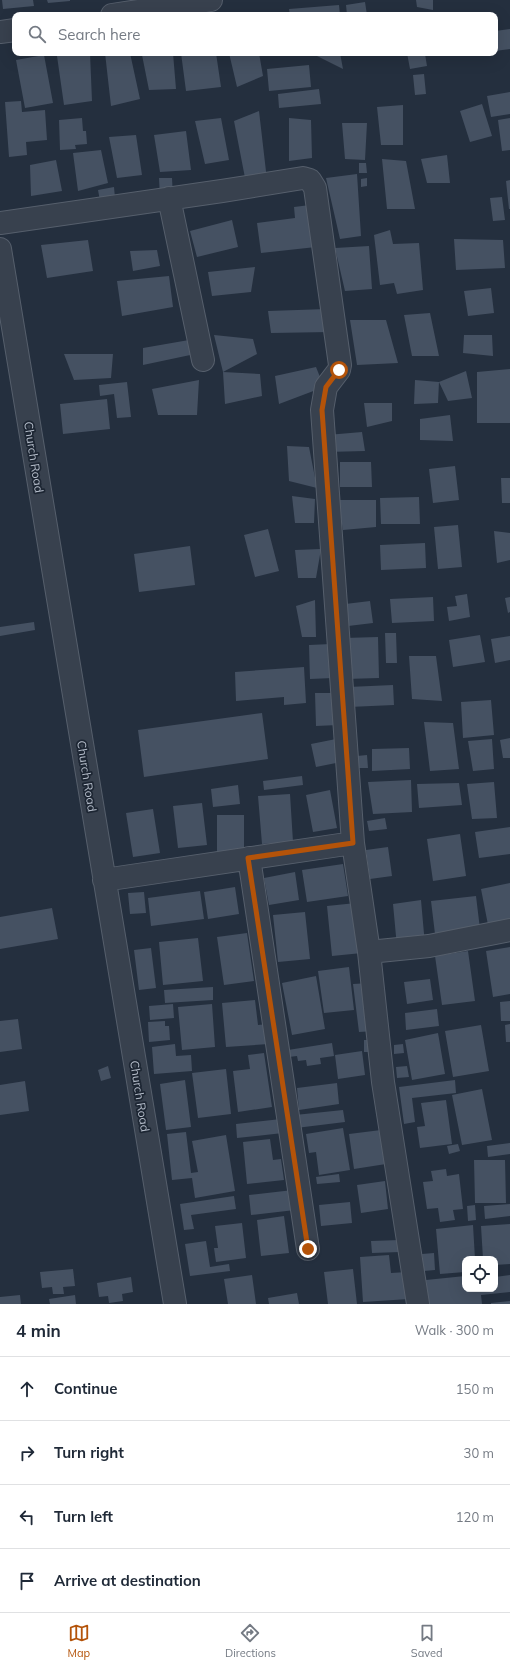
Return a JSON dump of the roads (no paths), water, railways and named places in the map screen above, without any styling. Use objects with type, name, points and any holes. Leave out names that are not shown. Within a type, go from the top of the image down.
[{"type":"street","points":[[132,12],[211,0]]},
{"type":"street","points":[[0,32],[12,30]]},
{"type":"street","points":[[0,223],[303,178],[310,180],[315,188],[340,364],[339,370],[326,387],[322,410],[353,843],[369,952],[383,1082],[418,1304]]},
{"type":"street","points":[[169,198],[203,360]]},
{"type":"street","name":"Church Road","points":[[0,249],[175,1304]]},
{"type":"street","points":[[104,880],[353,843]]},
{"type":"street","points":[[248,858],[308,1249]]},
{"type":"street","points":[[369,952],[429,946],[510,930]]}]
